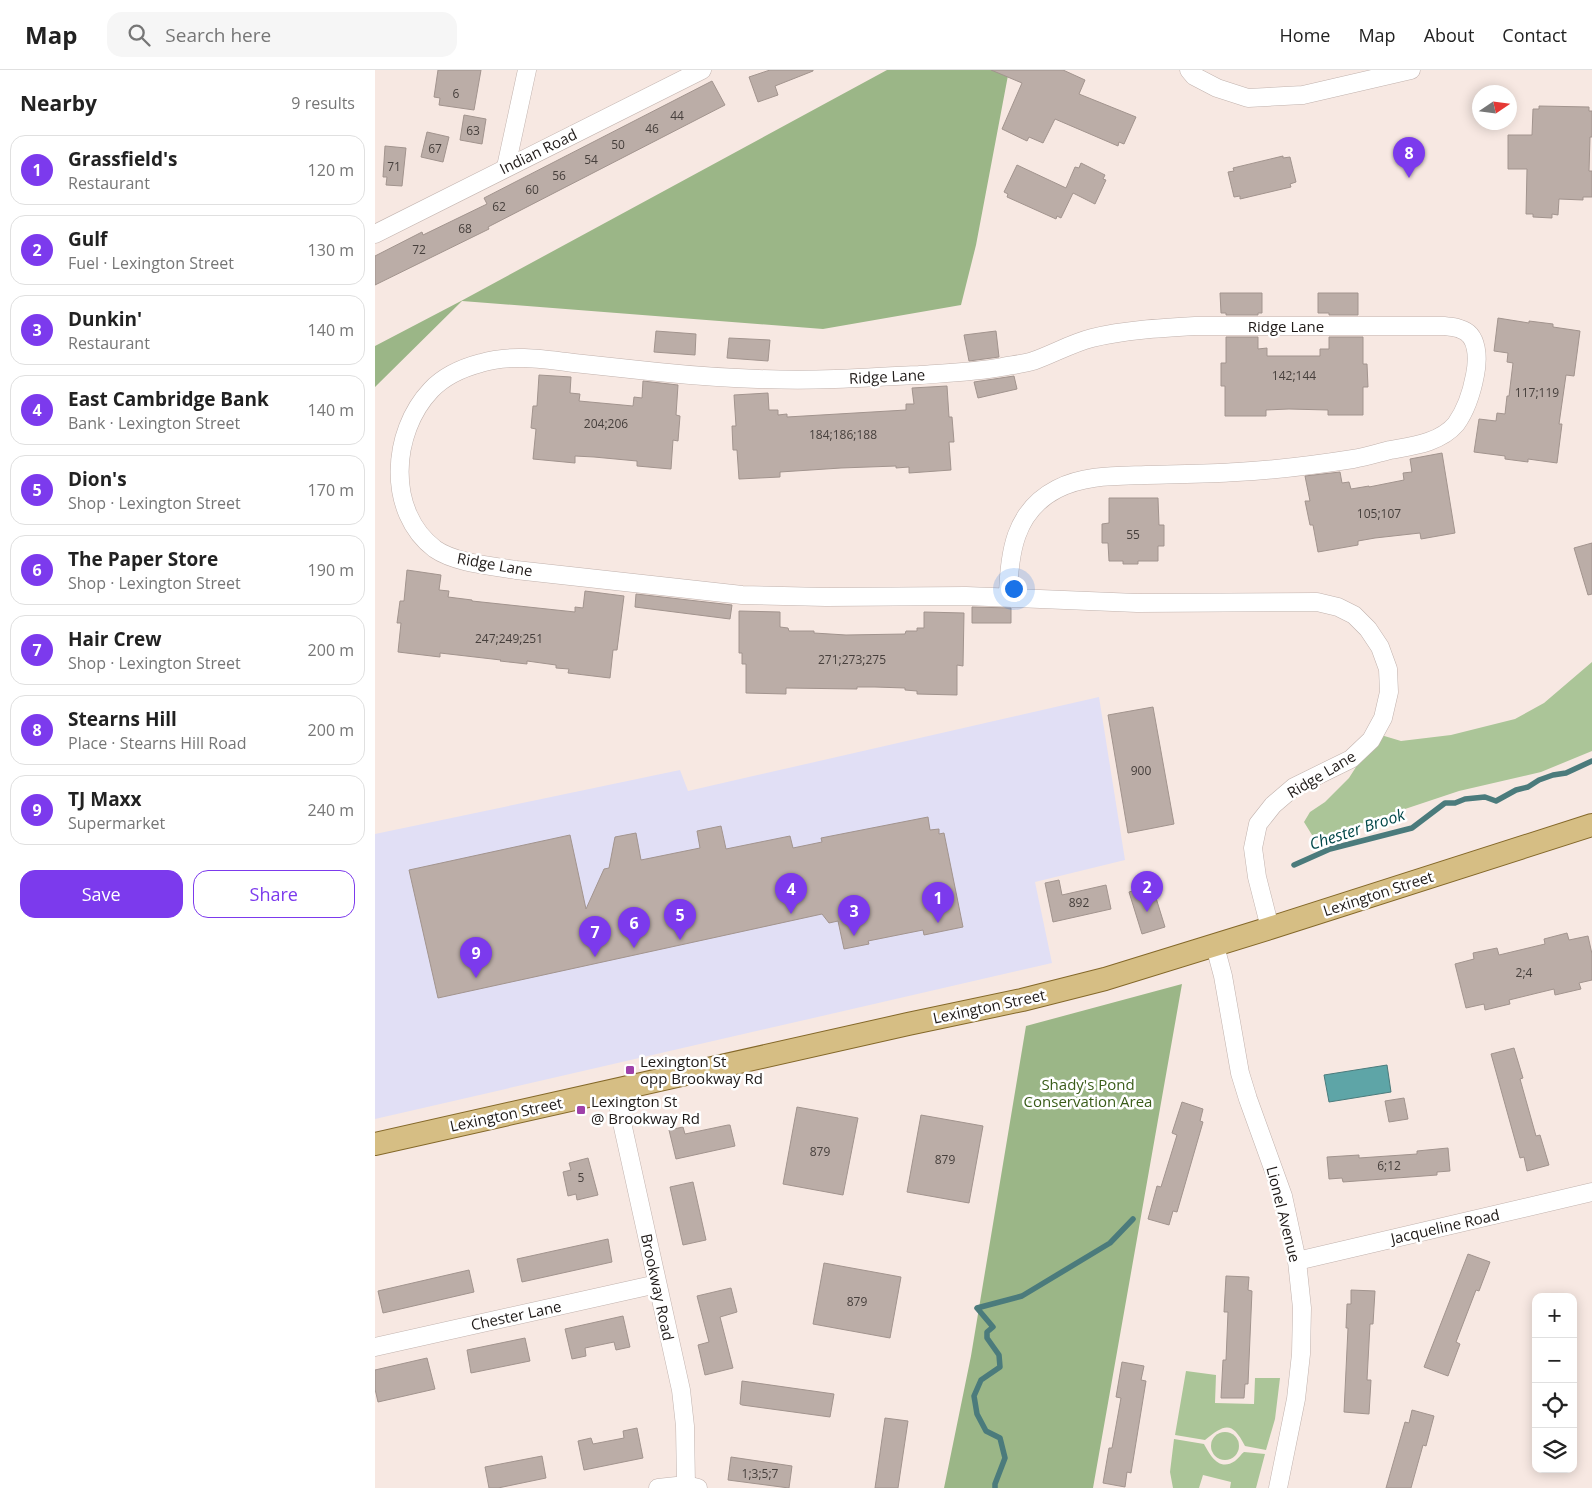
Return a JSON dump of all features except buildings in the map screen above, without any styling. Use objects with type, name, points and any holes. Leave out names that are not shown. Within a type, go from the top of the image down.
[{"type":"main road","name":"Lexington Street","points":[[375,1144],[1105,980],[1592,825]]},
{"type":"street","points":[[506,168],[527,70]]},
{"type":"street","name":"Indian Road","points":[[375,234],[702,70]]},
{"type":"street","points":[[1189,70],[1194,76],[1217,88],[1248,98],[1303,95],[1411,70]]},
{"type":"street","name":"Ridge Lane","points":[[1008,597],[1009,569],[1013,542],[1024,520],[1039,501],[1057,489],[1081,480],[1104,476],[1237,472],[1296,467],[1355,458],[1418,445],[1438,437],[1455,424],[1467,404],[1475,374],[1477,353],[1473,338],[1462,329],[1445,326],[1170,327],[1091,338],[1032,361],[1000,368],[960,373],[833,379],[743,378],[510,358],[482,362],[454,372],[432,389],[417,408],[406,433],[399,481],[402,500],[409,517],[422,537],[437,550],[458,559],[516,570],[743,595],[827,598],[925,595],[1129,603],[1317,602],[1337,607],[1354,615],[1368,629],[1380,647],[1388,669],[1389,692],[1383,718],[1371,740],[1351,759],[1294,787],[1273,805],[1258,824],[1253,848],[1257,877],[1270,928]]},
{"type":"street","name":"Lionel Avenue","points":[[1215,946],[1223,976],[1240,1073],[1283,1196],[1297,1261],[1302,1308],[1301,1354],[1296,1399],[1278,1488]]},
{"type":"street","name":"Brookway Road","points":[[615,1090],[684,1408],[692,1487]]},
{"type":"street","name":"Jacqueline Road","points":[[1297,1261],[1592,1192]]},
{"type":"street","name":"Chester Lane","points":[[375,1347],[657,1284]]},
{"type":"street","points":[[658,1488],[692,1487]]},
{"type":"shaded area","points":[[1099,697],[1125,860],[1035,882],[1052,963],[375,1119],[375,834],[680,770],[688,791]]},
{"type":"green space","points":[[887,70],[1009,70],[976,245],[961,305],[823,329],[462,301],[375,387],[375,346]]},
{"type":"green space","points":[[1592,662],[1592,751],[1541,772],[1459,791],[1321,837],[1312,835],[1304,822],[1310,812],[1325,802],[1349,778],[1370,745],[1381,735],[1401,741],[1451,735],[1515,719],[1544,703]]},
{"type":"green space","name":"Shady's Pond Conservation Area","points":[[1182,984],[1093,1488],[944,1488],[971,1356],[1026,1026]]},
{"type":"green space","points":[[1186,1371],[1216,1375],[1215,1403],[1254,1404],[1255,1378],[1280,1378],[1275,1419],[1266,1450],[1245,1446],[1236,1432],[1228,1428],[1223,1428],[1205,1440],[1175,1435]]},
{"type":"green space","points":[[1225,1432],[1235,1436],[1239,1446],[1235,1456],[1225,1460],[1215,1456],[1211,1446],[1215,1436]]},
{"type":"green space","points":[[1174,1439],[1204,1444],[1216,1461],[1224,1465],[1235,1461],[1244,1452],[1265,1454],[1256,1488],[1230,1488],[1231,1482],[1203,1475],[1199,1488],[1173,1488],[1170,1472]]},
{"type":"water","points":[[1387,1065],[1391,1092],[1329,1102],[1324,1075]]},
{"type":"waterway","name":"Chester Brook","points":[[1294,865],[1330,849],[1412,828],[1445,803],[1485,797],[1496,801],[1539,780],[1566,773],[1592,761]]},
{"type":"waterway","points":[[995,1488],[1005,1458],[1000,1438],[986,1431],[977,1414],[974,1396],[981,1380],[1000,1367],[999,1355],[987,1338],[987,1332],[993,1327],[977,1308],[1022,1296],[1110,1243],[1133,1219]]},
{"type":"place","name":"Stearns Hill","points":[[1409,178]]},
{"type":"place","name":"Gulf","points":[[1147,912]]},
{"type":"place","name":"East Cambridge Bank","points":[[791,914]]},
{"type":"place","name":"Grassfield's","points":[[938,923]]},
{"type":"place","name":"Dunkin'","points":[[854,936]]},
{"type":"place","name":"Dion's","points":[[680,940]]},
{"type":"place","name":"The Paper Store","points":[[634,948]]},
{"type":"place","name":"Hair Crew","points":[[595,957]]},
{"type":"place","name":"TJ Maxx","points":[[476,978]]},
{"type":"place","name":"Lexington St opp Brookway Rd","points":[[630,1070]]},
{"type":"place","name":"Lexington St @ Brookway Rd","points":[[581,1110]]}]
